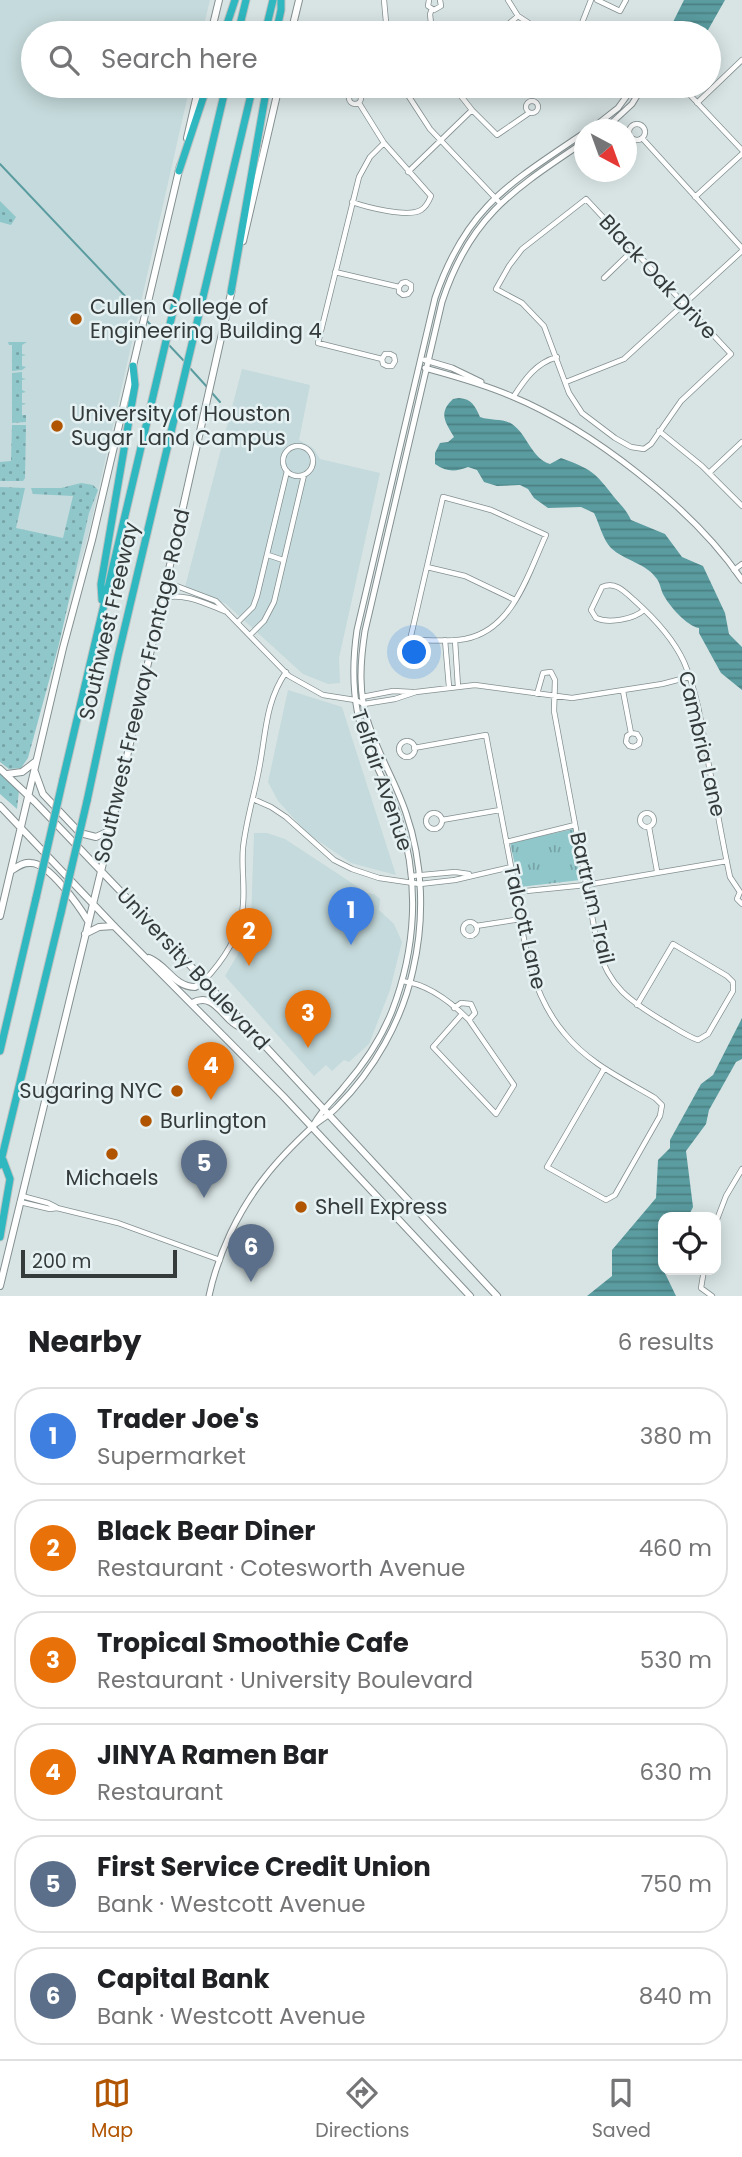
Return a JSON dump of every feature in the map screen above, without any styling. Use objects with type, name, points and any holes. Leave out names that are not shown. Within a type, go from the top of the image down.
[{"type":"highway","points":[[229,21],[236,0]]},
{"type":"highway","points":[[241,21],[246,0]]},
{"type":"highway","points":[[268,21],[273,0]]},
{"type":"highway","points":[[279,21],[281,0]]},
{"type":"highway","points":[[179,171],[203,98]]},
{"type":"highway","name":"Southwest Freeway","points":[[0,1051],[223,98]]},
{"type":"highway","name":"Southwest Freeway","points":[[1,1161],[250,98]]},
{"type":"highway","points":[[231,292],[265,98]]},
{"type":"highway","points":[[103,610],[101,584],[135,385],[134,366]]},
{"type":"highway","points":[[0,1237],[10,1179],[1,1161]]},
{"type":"main road","points":[[214,21],[219,0]]},
{"type":"main road","points":[[295,21],[299,0]]},
{"type":"main road","points":[[0,916],[196,98]]},
{"type":"main road","name":"Southwest Freeway Frontage Road","points":[[0,1286],[111,830],[276,98]]},
{"type":"main road","points":[[3,771],[22,772],[36,761]]},
{"type":"main road","points":[[34,770],[43,794],[80,833],[96,837],[111,830]]},
{"type":"main road","name":"University Boulevard","points":[[3,771],[101,871],[494,1295]]},
{"type":"main road","name":"University Boulevard","points":[[0,806],[312,1128],[470,1296]]},
{"type":"main road","points":[[11,871],[26,863],[41,866],[74,899],[89,920]]},
{"type":"main road","points":[[85,934],[114,926]]},
{"type":"main road","points":[[144,956],[155,961],[183,985],[195,987],[203,982]]},
{"type":"main road","points":[[192,1003],[202,999],[211,1001],[234,1024],[252,1034]]},
{"type":"street","points":[[384,0],[386,21]]},
{"type":"street","points":[[429,0],[428,6],[432,9]]},
{"type":"street","points":[[432,9],[439,8],[440,0]]},
{"type":"street","points":[[508,0],[518,16],[526,21]]},
{"type":"street","points":[[583,21],[591,0]]},
{"type":"street","points":[[597,0],[620,11],[626,0]]},
{"type":"street","points":[[431,21],[432,9]]},
{"type":"street","points":[[512,21],[518,16]]},
{"type":"street","points":[[721,80],[742,60]]},
{"type":"street","points":[[409,98],[440,141],[500,203]]},
{"type":"street","points":[[462,98],[497,135],[529,113]]},
{"type":"street","points":[[604,119],[625,98]]},
{"type":"street","points":[[616,119],[636,98]]},
{"type":"street","points":[[691,98],[742,152],[695,197]]},
{"type":"street","points":[[697,103],[702,98]]},
{"type":"street","points":[[352,202],[372,208],[414,212],[422,209],[431,196],[384,143],[359,103]]},
{"type":"street","points":[[408,172],[472,110]]},
{"type":"street","points":[[565,382],[624,359],[742,249],[642,138]]},
{"type":"street","name":"Telfair Avenue","points":[[209,1296],[234,1226],[257,1187],[312,1128],[353,1077],[389,1019],[402,981],[412,924],[411,876],[399,816],[368,748],[355,700],[353,671],[357,630],[435,298],[447,265],[463,235],[495,197],[520,176],[574,140]]},
{"type":"street","points":[[382,359],[318,343],[352,202],[364,166],[384,143]]},
{"type":"street","name":"Telfair Avenue","points":[[325,1112],[358,1084],[382,1050],[410,982],[420,925],[419,875],[406,812],[368,724],[360,671],[365,631],[442,302],[454,269],[480,225],[525,182],[574,149]]},
{"type":"street","name":"Black Oak Drive","points":[[557,357],[550,337],[538,318],[522,303],[496,289],[522,249],[586,199],[730,354],[681,401],[659,431]]},
{"type":"street","points":[[604,278],[634,250]]},
{"type":"street","points":[[335,272],[398,287]]},
{"type":"street","points":[[514,397],[532,371],[557,357],[575,404],[590,421],[638,449],[648,448],[659,431],[709,472],[742,506]]},
{"type":"street","points":[[420,359],[465,373],[489,387]]},
{"type":"street","points":[[419,367],[489,387],[565,423],[646,481],[692,522],[741,577]]},
{"type":"street","points":[[709,472],[742,442]]},
{"type":"street","points":[[292,447],[301,447],[309,452],[313,461],[310,470],[304,475],[296,476],[287,471],[283,463],[285,454],[292,447]]},
{"type":"street","points":[[238,622],[253,607],[287,471]]},
{"type":"street","points":[[250,635],[269,613],[274,602],[304,475]]},
{"type":"street","points":[[443,497],[491,510],[545,535],[515,600],[504,616],[478,635],[454,640],[410,640],[443,497]]},
{"type":"street","points":[[268,555],[284,560]]},
{"type":"street","points":[[734,569],[742,564]]},
{"type":"street","points":[[427,566],[465,576],[515,600]]},
{"type":"street","points":[[165,582],[208,597],[238,622],[286,672],[323,695],[364,704],[449,687],[491,686],[572,698],[690,677]]},
{"type":"street","name":"Cambria Lane","points":[[644,610],[634,617],[599,621],[592,613],[592,606],[600,589],[608,584],[617,586],[644,610],[675,646],[690,677],[698,707],[730,877],[741,891],[737,900],[742,904]]},
{"type":"street","points":[[162,598],[183,596],[228,613]]},
{"type":"street","points":[[445,640],[449,687]]},
{"type":"street","points":[[454,640],[458,687]]},
{"type":"street","points":[[203,982],[228,951],[242,914],[245,830],[268,712],[276,686],[286,672]]},
{"type":"street","name":"Bartrum Trail","points":[[537,694],[543,673],[551,672],[555,680],[554,697],[598,948],[605,968],[617,986],[637,1005],[694,1038],[701,1039],[708,1034],[733,991],[733,982],[673,944],[637,1005]]},
{"type":"street","points":[[355,700],[393,691],[416,692]]},
{"type":"street","points":[[623,691],[631,733]]},
{"type":"street","name":"Talcott Lane","points":[[414,748],[486,735],[529,964],[543,1003],[566,1036],[582,1052],[662,1105],[660,1116],[615,1195],[606,1200],[547,1167],[604,1069]]},
{"type":"street","points":[[253,799],[286,817],[334,860],[366,875],[420,884],[455,880],[511,867]]},
{"type":"street","points":[[442,820],[500,810]]},
{"type":"street","points":[[506,842],[575,825]]},
{"type":"street","points":[[649,827],[657,871]]},
{"type":"street","points":[[516,892],[586,885],[727,861]]},
{"type":"street","points":[[411,876],[455,872],[473,875]]},
{"type":"street","points":[[476,926],[521,919]]},
{"type":"street","points":[[402,981],[433,992],[462,1014],[469,1020],[514,1085],[496,1114],[433,1047],[462,1014]]},
{"type":"street","points":[[454,1008],[461,1003],[471,1004],[475,1013],[469,1020]]},
{"type":"street","points":[[720,1212],[742,1169]]},
{"type":"street","points":[[20,1199],[50,1209],[57,1208],[125,1225],[220,1260]]},
{"type":"street","points":[[703,1275],[701,1284],[704,1292],[712,1296]]},
{"type":"shaded area","name":"University of Houston Sugar Land Campus","points":[[0,0],[210,0],[205,21],[21,21],[21,98],[187,98],[88,536],[43,689],[0,759]]},
{"type":"shaded area","points":[[684,0],[725,0],[713,21],[674,20]]},
{"type":"shaded area","points":[[242,369],[310,385],[299,440],[313,448],[320,459],[380,473],[339,658],[340,683],[328,684],[303,674],[226,604],[185,587]]},
{"type":"shaded area","points":[[459,398],[472,404],[480,417],[512,424],[544,461],[550,464],[561,458],[592,472],[631,520],[665,534],[682,557],[703,566],[725,613],[729,634],[742,647],[742,690],[721,673],[699,633],[699,628],[689,624],[674,610],[652,574],[608,545],[594,513],[581,507],[548,508],[520,485],[497,486],[484,482],[477,470],[468,467],[459,470],[443,469],[435,464],[435,453],[440,443],[448,442],[454,437],[444,413],[453,399]]},
{"type":"shaded area","points":[[288,690],[342,707],[396,875],[351,863],[308,834],[278,801],[268,782]]},
{"type":"shaded area","points":[[254,833],[267,833],[285,839],[367,893],[374,894],[380,899],[379,910],[394,924],[402,942],[390,990],[369,1044],[349,1062],[344,1060],[332,1071],[326,1065],[314,1076],[225,976],[238,954],[251,920]]},
{"type":"shaded area","points":[[742,1018],[742,1059],[736,1062],[709,1110],[706,1124],[686,1151],[693,1207],[690,1212],[658,1212],[658,1275],[666,1275],[676,1296],[587,1296],[612,1276],[612,1250],[656,1198],[658,1160],[670,1148],[670,1140],[701,1084],[713,1075]]},
{"type":"green space","points":[[0,201],[16,217],[11,225],[0,222]]},
{"type":"green space","points":[[8,342],[27,342],[22,345],[22,354],[26,355],[22,356],[22,366],[26,367],[22,370],[12,371],[12,345]]},
{"type":"green space","points":[[22,372],[22,378],[26,379],[22,380],[22,390],[26,392],[22,393],[22,403],[26,404],[22,405],[22,415],[26,415],[26,422],[12,423],[12,373]]},
{"type":"green space","points":[[12,425],[26,425],[25,478],[23,481],[0,481],[0,462],[11,461]]},
{"type":"green space","points":[[81,483],[93,485],[98,490],[89,513],[59,644],[28,758],[21,768],[9,769],[0,762],[0,487],[25,488],[16,528],[63,538],[73,496],[33,494],[31,488],[61,488]]},
{"type":"green space","points":[[0,773],[19,791],[17,809],[0,794]]},
{"type":"green space","points":[[573,829],[580,880],[520,887],[510,843]]},
{"type":"waterway","points":[[0,164],[143,315]]},
{"type":"waterway","points":[[146,320],[164,339]]},
{"type":"waterway","points":[[167,343],[185,362]]},
{"type":"waterway","points":[[188,366],[208,388]]},
{"type":"waterway","points":[[212,393],[220,402]]},
{"type":"place","name":"Cullen College of Engineering Building 4","points":[[76,319]]},
{"type":"place","name":"University of Houston Sugar Land Campus","points":[[57,426]]},
{"type":"place","name":"Trader Joe's","points":[[351,945]]},
{"type":"place","name":"Black Bear Diner","points":[[249,966]]},
{"type":"place","name":"Tropical Smoothie Cafe","points":[[308,1048]]},
{"type":"place","name":"Sugaring NYC","points":[[177,1091]]},
{"type":"place","name":"JINYA Ramen Bar","points":[[211,1100]]},
{"type":"place","name":"Burlington","points":[[146,1121]]},
{"type":"place","name":"Michaels","points":[[112,1154]]},
{"type":"place","name":"First Service Credit Union","points":[[204,1198]]},
{"type":"place","name":"Shell Express","points":[[301,1207]]},
{"type":"place","name":"Capital Bank","points":[[251,1282]]}]
